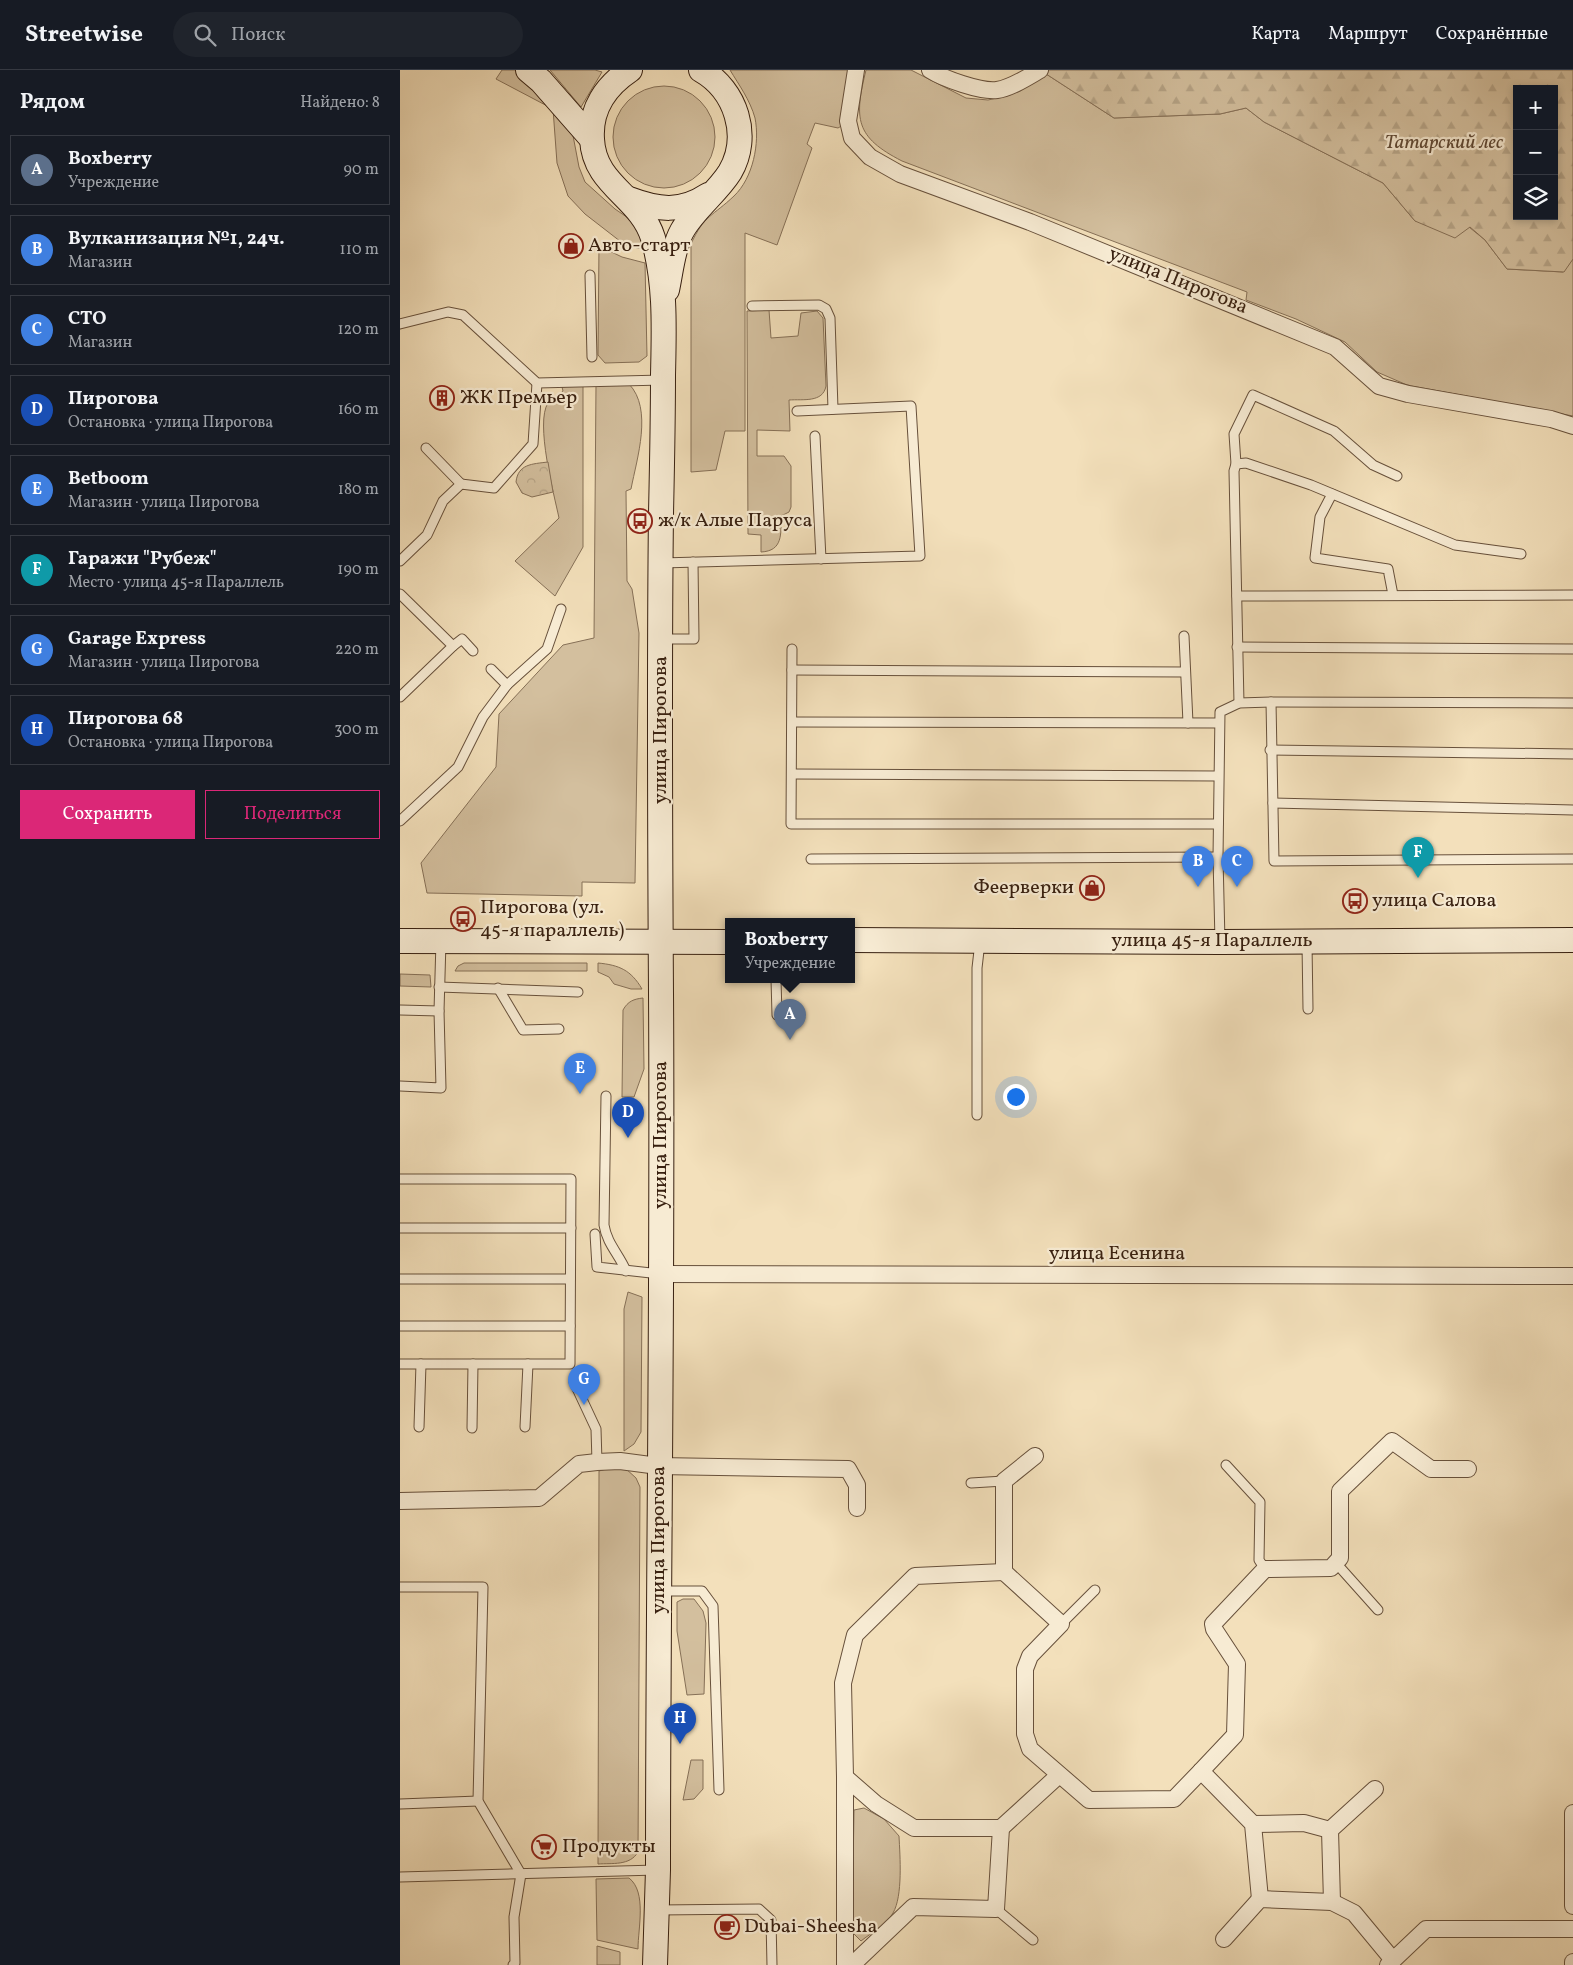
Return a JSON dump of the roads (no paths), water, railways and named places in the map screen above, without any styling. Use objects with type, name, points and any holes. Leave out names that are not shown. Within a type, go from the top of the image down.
[{"type":"main road","name":"улица Пирогова","points":[[528,70],[541,81],[592,138]]},
{"type":"main road","name":"улица Пирогова","points":[[630,70],[617,79],[600,101],[593,121],[592,138],[595,156],[602,174],[614,188],[629,199],[651,208],[675,208],[697,202],[717,188]]},
{"type":"main road","name":"улица Пирогова","points":[[664,304],[681,231],[730,172],[738,151],[740,130],[735,108],[721,80],[701,70]]},
{"type":"main road","name":"улица Пирогова","points":[[629,199],[650,230],[657,254],[664,304],[661,563],[658,1870],[655,1965]]},
{"type":"main road","name":"улица 45-я Параллель","points":[[855,940],[1220,942],[1573,940]]},
{"type":"main road","points":[[400,941],[725,942]]},
{"type":"street","name":"улица Пирогова","points":[[856,70],[848,121],[852,138],[870,157],[900,174],[1030,222],[1335,346],[1379,386],[1408,394],[1550,419],[1573,426]]},
{"type":"street","points":[[930,70],[941,77],[960,84],[997,90],[1040,70]]},
{"type":"street","name":"улица Есенина","points":[[660,1274],[1573,1276]]},
{"type":"street","points":[[845,1965],[845,1777],[842,1683],[855,1635],[915,1576],[1004,1572],[1061,1624],[1030,1656],[1025,1669],[1025,1734],[1030,1749],[1090,1800],[1174,1799],[1235,1735],[1237,1664],[1214,1629],[1213,1624],[1266,1569],[1331,1568],[1336,1563],[1340,1558],[1340,1491],[1392,1441],[1431,1469],[1468,1470]]},
{"type":"street","points":[[1004,1572],[1004,1481],[1035,1456]]},
{"type":"street","points":[[400,1501],[539,1498],[579,1464],[620,1461],[658,1466],[848,1469],[857,1485],[857,1508]]},
{"type":"street","points":[[1201,1771],[1254,1824],[1260,1899],[1224,1939]]},
{"type":"street","points":[[845,1777],[876,1804],[914,1828],[1000,1828],[1059,1775]]},
{"type":"street","points":[[1332,1902],[1330,1830],[1375,1789]]},
{"type":"street","points":[[1573,1813],[1573,1906]]},
{"type":"street","points":[[1254,1824],[1304,1823],[1330,1830]]},
{"type":"street","points":[[852,1965],[913,1907],[996,1908],[1000,1828]]},
{"type":"street","points":[[1260,1899],[1332,1902],[1354,1913],[1390,1962],[1426,1929],[1573,1929]]},
{"type":"lane","points":[[590,275],[592,357]]},
{"type":"lane","points":[[752,306],[819,305],[826,309],[830,318],[833,409]]},
{"type":"lane","points":[[400,324],[448,312],[463,315],[537,383],[663,380]]},
{"type":"lane","points":[[426,448],[461,484],[494,488],[534,444],[537,383]]},
{"type":"lane","points":[[1239,703],[1234,434],[1253,395],[1334,431],[1373,465],[1397,476]]},
{"type":"lane","points":[[661,563],[920,556],[911,406],[797,411]]},
{"type":"lane","points":[[815,436],[821,559]]},
{"type":"lane","points":[[1236,464],[1246,463],[1332,494],[1455,545],[1520,554]]},
{"type":"lane","points":[[400,561],[427,534],[443,501],[461,484]]},
{"type":"lane","points":[[1332,494],[1320,517],[1315,558],[1388,569],[1393,595]]},
{"type":"lane","points":[[661,639],[694,639],[693,562]]},
{"type":"lane","points":[[400,594],[453,646]]},
{"type":"lane","points":[[1237,596],[1573,595]]},
{"type":"lane","points":[[400,821],[458,767],[483,718],[507,685],[547,649],[561,609]]},
{"type":"lane","points":[[1184,636],[1188,723]]},
{"type":"lane","points":[[400,697],[462,639],[473,651]]},
{"type":"lane","points":[[1237,647],[1573,649]]},
{"type":"lane","points":[[792,649],[791,824],[1218,824]]},
{"type":"lane","points":[[491,669],[507,685]]},
{"type":"lane","points":[[792,670],[1185,672]]},
{"type":"lane","points":[[1270,702],[1274,861],[1573,859]]},
{"type":"lane","points":[[1220,942],[1218,776],[1220,712],[1239,703],[1270,702],[1573,703]]},
{"type":"lane","points":[[792,722],[1219,723]]},
{"type":"lane","points":[[1270,750],[1573,754]]},
{"type":"lane","points":[[792,774],[1218,776]]},
{"type":"lane","points":[[1273,803],[1573,810]]},
{"type":"lane","points":[[811,859],[1218,857]]},
{"type":"lane","points":[[400,1086],[441,1088],[439,987],[441,941]]},
{"type":"lane","points":[[977,1114],[977,968],[980,941]]},
{"type":"lane","points":[[1307,941],[1308,1008]]},
{"type":"lane","points":[[776,983],[777,1015]]},
{"type":"lane","points":[[439,987],[578,992]]},
{"type":"lane","points":[[498,988],[523,1030],[559,1029]]},
{"type":"lane","points":[[400,1010],[439,1011]]},
{"type":"lane","points":[[606,1096],[604,1225],[606,1239],[619,1255],[626,1271]]},
{"type":"lane","points":[[400,1179],[571,1179],[570,1364],[400,1364]]},
{"type":"lane","points":[[400,1228],[571,1228]]},
{"type":"lane","points":[[595,1234],[597,1267],[660,1274]]},
{"type":"lane","points":[[400,1279],[570,1279]]},
{"type":"lane","points":[[400,1326],[570,1326]]},
{"type":"lane","points":[[419,1428],[421,1364]]},
{"type":"lane","points":[[472,1428],[473,1364]]},
{"type":"lane","points":[[525,1427],[528,1364]]},
{"type":"lane","points":[[574,1382],[596,1429],[597,1462]]},
{"type":"lane","points":[[1226,1465],[1260,1502],[1259,1560],[1266,1569]]},
{"type":"lane","points":[[971,1482],[1004,1481]]},
{"type":"lane","points":[[1336,1563],[1378,1610]]},
{"type":"lane","points":[[400,1587],[483,1587],[478,1801],[521,1874],[514,1917],[515,1963],[513,1965]]},
{"type":"lane","points":[[1061,1624],[1095,1590]]},
{"type":"lane","points":[[659,1592],[702,1591],[713,1606],[719,1790]]},
{"type":"lane","points":[[400,1804],[478,1801]]},
{"type":"lane","points":[[400,1877],[658,1870]]},
{"type":"lane","points":[[996,1908],[1033,1940]]},
{"type":"lane","points":[[656,1910],[759,1909],[771,1920],[772,1965]]},
{"type":"place","name":"Авто-старт","points":[[571,246]]},
{"type":"place","name":"ЖК Премьер","points":[[442,398]]},
{"type":"place","name":"ж/к Алые Паруса","points":[[640,521]]},
{"type":"place","name":"Гаражи \"Рубеж\"","points":[[1418,878]]},
{"type":"place","name":"Вулканизация №1, 24ч.","points":[[1198,887]]},
{"type":"place","name":"СТО","points":[[1237,887]]},
{"type":"place","name":"Феерверки","points":[[1092,888]]},
{"type":"place","name":"улица Салова","points":[[1355,901]]},
{"type":"place","name":"Пирогова (ул. 45-я параллель)","points":[[463,919]]},
{"type":"place","name":"Boxberry","points":[[790,1040]]},
{"type":"place","name":"Betboom","points":[[580,1094]]},
{"type":"place","name":"Пирогова","points":[[628,1138]]},
{"type":"place","name":"Garage Express","points":[[584,1405]]},
{"type":"place","name":"Пирогова 68","points":[[680,1744]]},
{"type":"place","name":"Продукты","points":[[544,1847]]},
{"type":"place","name":"Dubai-Sheesha","points":[[727,1927]]},
{"type":"park label","name":"Татарский лес","points":[[1444,143]]}]
